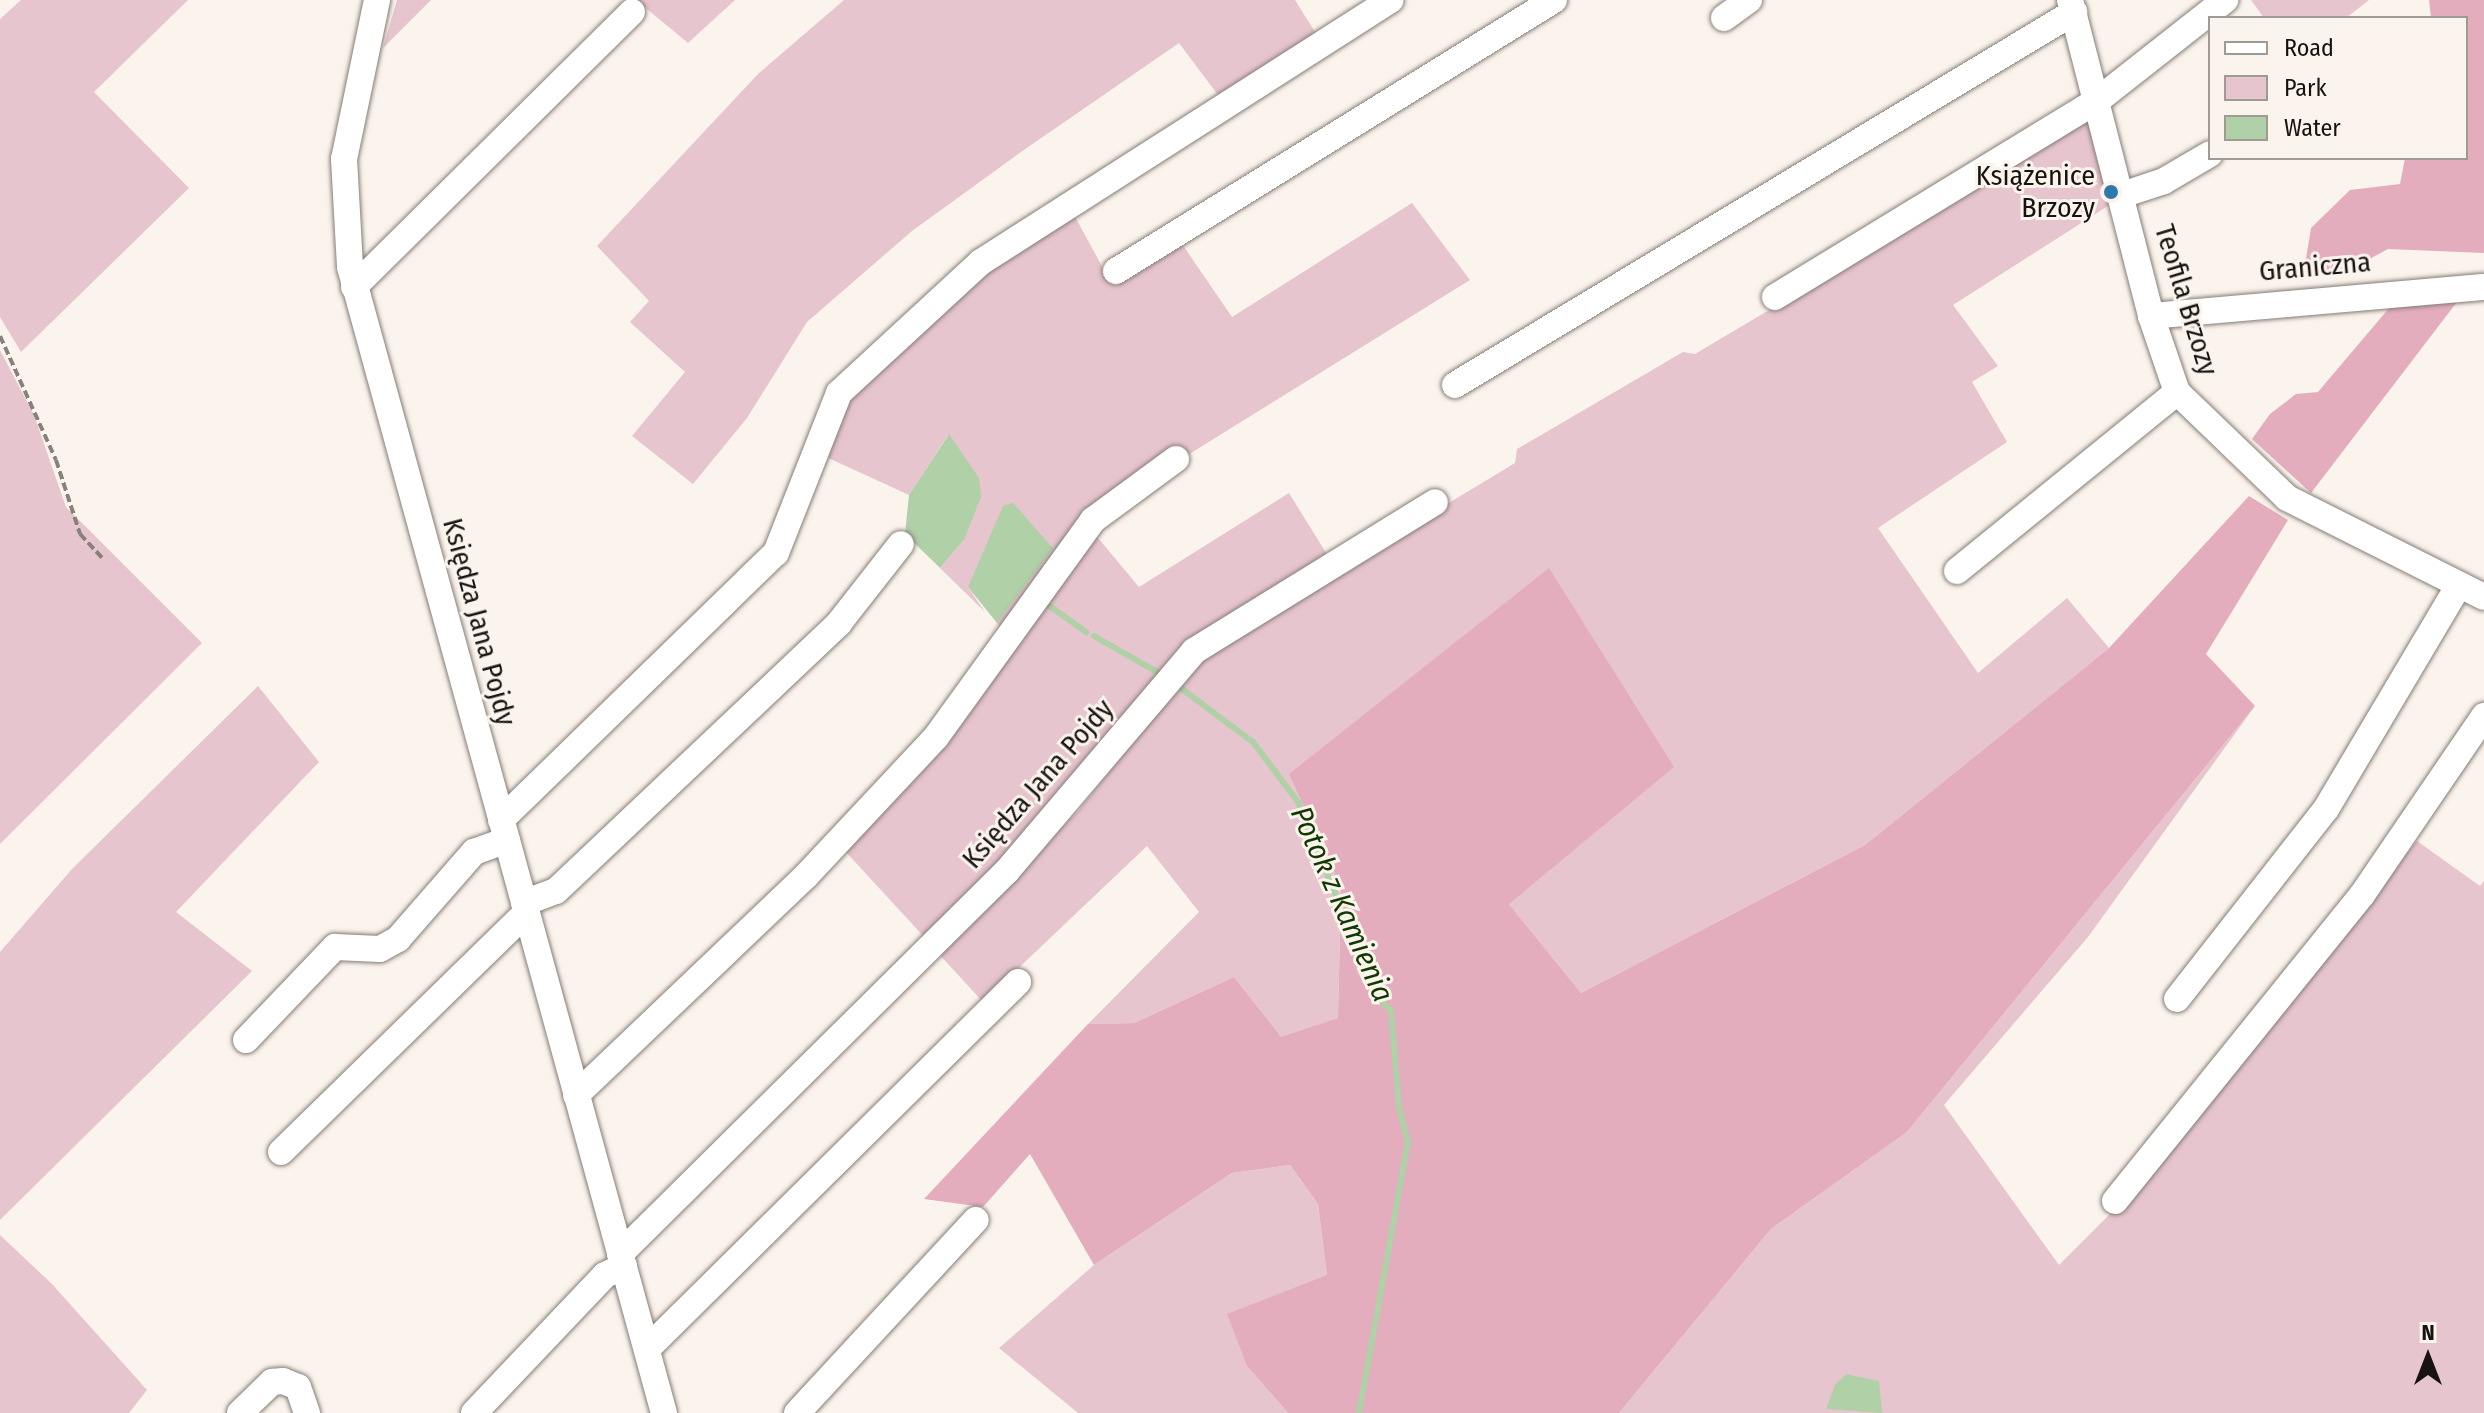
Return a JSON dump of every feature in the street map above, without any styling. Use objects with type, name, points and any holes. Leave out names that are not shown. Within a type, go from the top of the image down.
[{"type":"street","name":"Księdza Jana Pojdy","points":[[377,0],[344,159],[343,214],[354,287],[664,1413]]},
{"type":"street","points":[[246,1040],[335,947],[380,949],[398,939],[474,852],[504,830],[776,553],[839,393],[981,262],[1390,0]]},
{"type":"street","points":[[1116,271],[1554,0]]},
{"type":"street","points":[[1724,18],[1749,0]]},
{"type":"street","points":[[1775,297],[2098,100],[2225,0]]},
{"type":"street","points":[[1455,385],[2072,6]]},
{"type":"street","name":"Teofila Brzozy","points":[[2072,6],[2151,316],[2177,392],[2287,498],[2458,587],[2484,597]]},
{"type":"street","points":[[354,287],[632,12]]},
{"type":"street","points":[[2122,195],[2164,181],[2208,155]]},
{"type":"street","name":"Graniczna","points":[[2151,316],[2484,287]]},
{"type":"street","points":[[1957,571],[2177,392]]},
{"type":"street","points":[[576,1095],[806,876],[936,737],[1093,520],[1176,459]]},
{"type":"street","name":"Księdza Jana Pojdy","points":[[622,1260],[1007,871],[1194,651],[1225,627],[1435,502]]},
{"type":"street","points":[[281,1152],[525,908],[556,891],[816,645],[901,544]]},
{"type":"street","points":[[2177,999],[2326,809],[2458,587]]},
{"type":"street","points":[[2115,1201],[2362,895],[2484,716]]},
{"type":"street","points":[[647,1349],[1018,982]]},
{"type":"street","points":[[797,1413],[976,1220]]},
{"type":"street","points":[[474,1413],[622,1260]]},
{"type":"street","points":[[240,1413],[272,1382],[283,1381],[298,1387],[307,1413]]},
{"type":"path","points":[[0,336],[56,460],[80,534],[104,560]]},
{"type":"green space","points":[[21,0],[188,0],[94,92],[189,188],[21,352],[0,317],[0,19]]},
{"type":"green space","points":[[397,0],[431,0],[383,48]]},
{"type":"green space","points":[[636,0],[735,0],[688,43]]},
{"type":"green space","points":[[844,0],[1295,0],[1320,40],[1221,99],[1179,43],[1021,152],[912,231],[807,322],[747,418],[693,484],[632,436],[685,372],[630,322],[649,301],[597,246],[758,74]]},
{"type":"green space","points":[[2251,0],[2369,0],[2349,16],[2263,16]]},
{"type":"green space","points":[[2093,117],[2111,204],[1953,305],[1998,366],[1972,382],[2007,442],[1878,528],[1978,673],[2067,598],[2109,648],[1865,845],[1581,993],[1509,904],[1320,831],[1341,886],[1338,1018],[1281,1038],[1234,977],[1134,1023],[1088,1024],[1199,912],[1147,846],[983,1002],[938,953],[1078,811],[1192,668],[1230,635],[1515,463],[1517,449],[1683,352],[1695,354]]},
{"type":"green space","points":[[1412,203],[1470,280],[1083,520],[1139,587],[1289,493],[1328,556],[1193,636],[1012,852],[926,939],[833,838],[927,736],[1004,631],[997,623],[1052,548],[968,587],[985,612],[940,568],[964,540],[948,435],[909,495],[824,456],[842,408],[984,273],[1073,213],[1110,281],[1180,241],[1232,317]]},
{"type":"green space","points":[[0,350],[34,415],[66,507],[202,643],[0,844]]},
{"type":"green space","points":[[258,686],[319,762],[176,912],[252,971],[0,1220],[0,952],[72,869]]},
{"type":"green space","points":[[2255,706],[2088,937],[1944,1105],[2059,1265],[2115,1209],[2417,841],[2480,886],[2484,881],[2484,1413],[1619,1413],[1771,1229],[1907,1132]]},
{"type":"green space","points":[[1290,1165],[1318,1204],[1327,1275],[1247,1366],[1288,1413],[1078,1413],[999,1348],[1094,1265],[1232,1173]]},
{"type":"green space","points":[[0,1235],[52,1284],[147,1390],[129,1413],[0,1413]]},
{"type":"shaded area","points":[[2429,0],[2484,0],[2484,253],[2388,249],[2340,275],[2304,271],[2311,228],[2350,190],[2400,184],[2405,160],[2468,160],[2468,16],[2431,16]]},
{"type":"shaded area","points":[[2460,298],[2311,493],[2252,439],[2270,414],[2296,394],[2318,392],[2395,301]]},
{"type":"shaded area","points":[[2249,496],[2288,520],[2206,654],[2255,706],[1907,1132],[1771,1229],[1619,1413],[1288,1413],[1247,1366],[1227,1314],[1327,1275],[1318,1204],[1290,1165],[1232,1173],[1094,1265],[1030,1154],[983,1207],[924,1199],[1088,1024],[1134,1023],[1234,977],[1281,1037],[1338,1018],[1341,886],[1289,774],[1549,568],[1674,767],[1509,904],[1581,993],[1865,845],[2109,648]]},
{"type":"water","points":[[949,434],[979,478],[981,497],[964,540],[940,568],[905,534],[909,495]]},
{"type":"water","points":[[1013,503],[1053,548],[997,623],[968,587],[1003,506]]},
{"type":"water","points":[[1846,1374],[1879,1381],[1882,1413],[1826,1409],[1835,1385]]},
{"type":"waterway","name":"Potok z Kamienia","points":[[1044,602],[1086,632]]},
{"type":"waterway","name":"Potok z Kamienia","points":[[1094,636],[1164,676]]},
{"type":"waterway","name":"Potok z Kamienia","points":[[1174,683],[1253,742],[1298,802],[1379,1000],[1391,1010],[1399,1108],[1408,1141],[1359,1413]]},
{"type":"place","name":"Książenice Brzozy","points":[[2111,192]]}]
